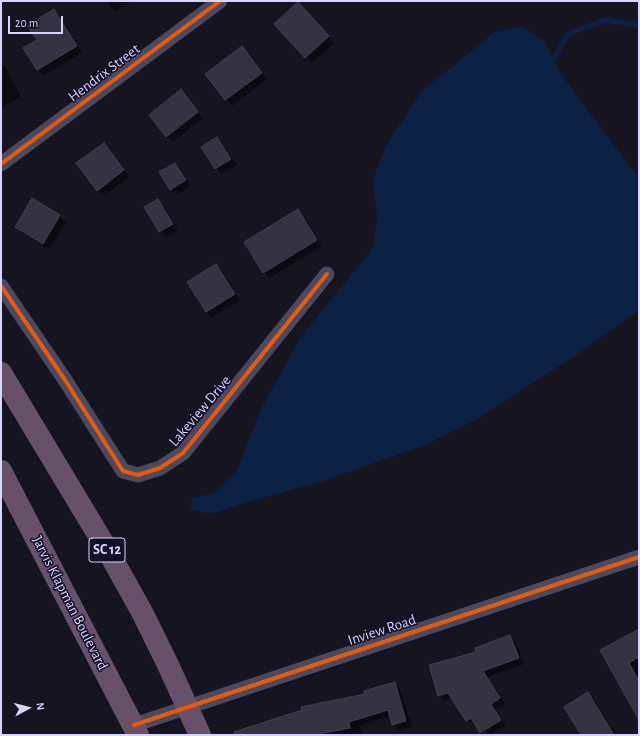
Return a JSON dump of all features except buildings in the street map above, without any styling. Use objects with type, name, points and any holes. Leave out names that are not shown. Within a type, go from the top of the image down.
[{"type":"highway","name":"SC 12","points":[[1,373],[108,551],[169,667],[200,735]]},
{"type":"highway","name":"Jarvis Klapman Boulevard","points":[[1,471],[136,730]]},
{"type":"street","name":"Hendrix Street","points":[[1,164],[220,1]]},
{"type":"street","name":"Lakeview Drive","points":[[1,286],[65,380],[123,471],[138,475],[160,468],[183,453],[327,274]]},
{"type":"street","name":"Inview Road","points":[[136,730],[187,708],[639,557]]},
{"type":"water","points":[[523,27],[545,42],[553,61],[574,92],[639,178],[639,310],[575,356],[472,422],[423,446],[320,482],[251,501],[211,514],[191,510],[192,498],[214,493],[236,473],[260,411],[300,338],[373,248],[377,218],[373,180],[386,145],[422,91],[496,31]]},
{"type":"waterway","points":[[553,61],[567,35],[575,31],[606,20],[639,25]]},
{"type":"cycle path","points":[[1,164],[220,1]]},
{"type":"cycle path","points":[[1,286],[65,380],[123,471],[138,475],[160,468],[183,453],[327,274]]},
{"type":"cycle path","points":[[134,725],[639,557]]}]
